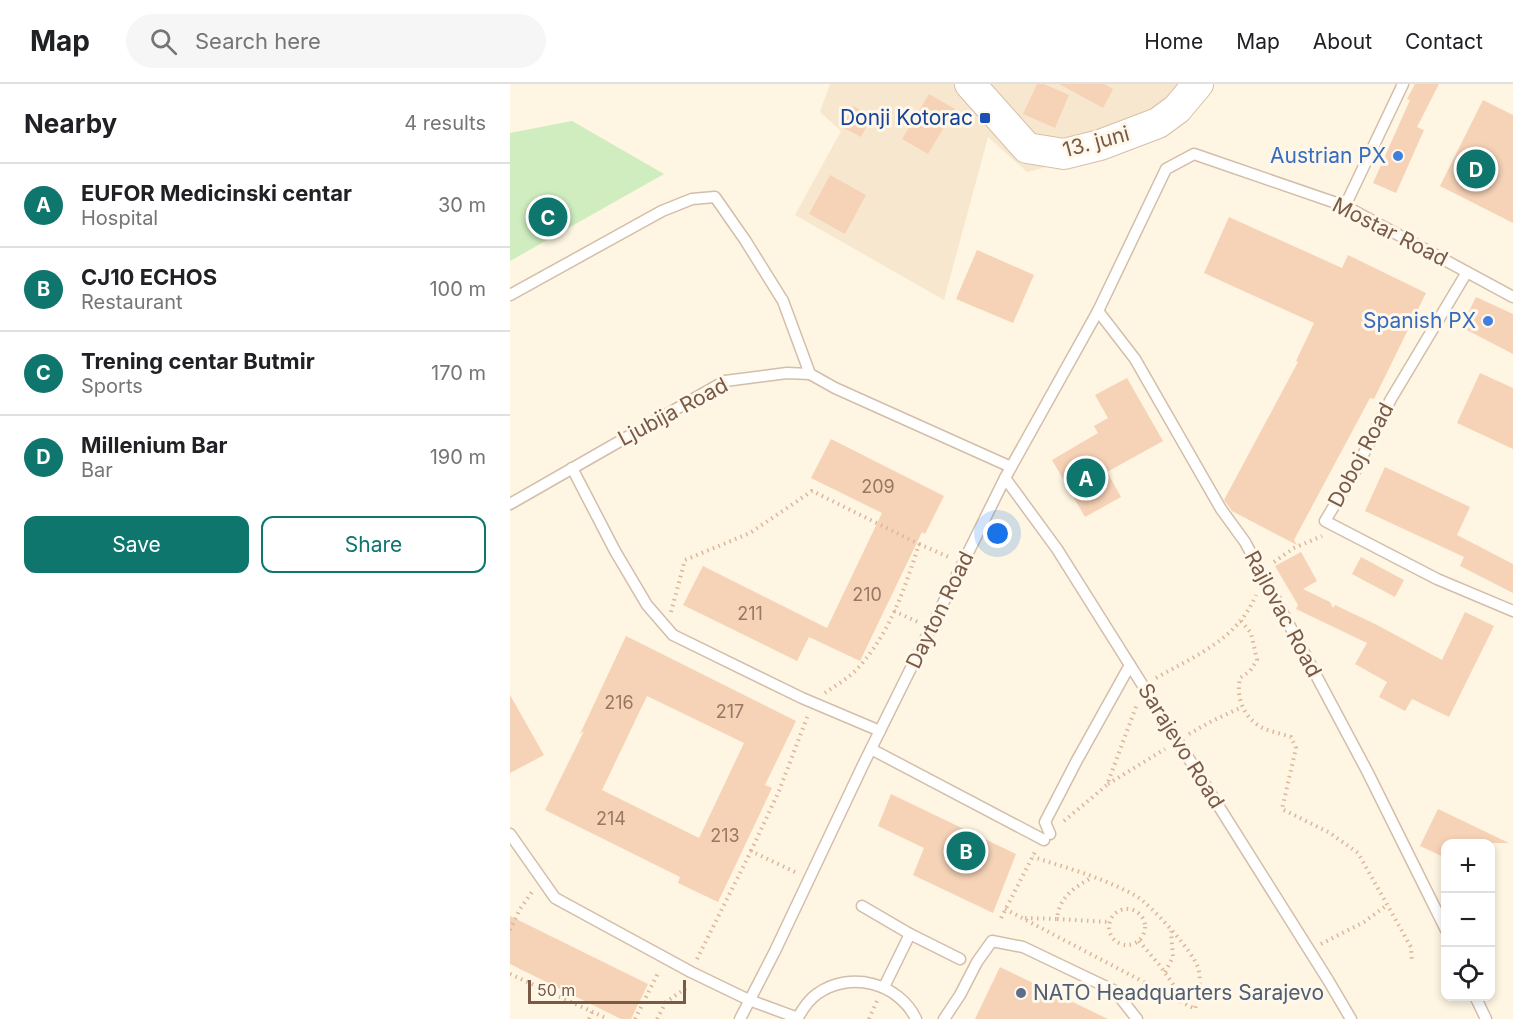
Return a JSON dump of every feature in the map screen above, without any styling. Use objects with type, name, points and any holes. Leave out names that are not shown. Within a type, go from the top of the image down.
[{"type":"street","name":"13. juni","points":[[970,84],[1027,148],[1064,154],[1100,145],[1158,123],[1177,109],[1198,84]]},
{"type":"lane","points":[[1345,206],[1402,84]]},
{"type":"lane","name":"Mostar Road","points":[[1194,154],[1345,206],[1513,297]]},
{"type":"lane","name":"Dayton Road","points":[[740,1019],[1005,478],[1098,311],[1166,169],[1194,154]]},
{"type":"lane","points":[[510,295],[662,211],[692,199],[715,197],[783,301],[810,374]]},
{"type":"lane","name":"Doboj Road","points":[[1467,272],[1391,399],[1325,521],[1437,579],[1513,611]]},
{"type":"lane","name":"Rajlovac Road","points":[[1098,311],[1136,359],[1221,509],[1245,542],[1367,771],[1441,920]]},
{"type":"lane","name":"Ljubija Road","points":[[510,504],[725,381],[787,373],[810,374],[841,391],[1011,467]]},
{"type":"lane","points":[[572,468],[647,605],[673,635],[813,702],[880,731]]},
{"type":"lane","name":"Sarajevo Road","points":[[1005,478],[1057,549],[1351,1019]]},
{"type":"lane","points":[[871,749],[1047,837],[1045,822],[1130,665]]},
{"type":"lane","points":[[510,834],[555,898],[691,972],[749,1000],[797,1018],[817,994],[831,986],[848,982],[867,982],[884,987],[903,999],[916,1019]]},
{"type":"lane","points":[[862,906],[960,959]]},
{"type":"lane","points":[[884,987],[910,934]]},
{"type":"lane","points":[[944,1019],[992,941],[1023,947],[1115,991],[1137,1019]]},
{"type":"lane","points":[[1478,1001],[1486,1019]]},
{"type":"path","points":[[665,626],[685,560],[750,533],[812,491],[954,559]]},
{"type":"path","points":[[657,1019],[666,1002],[690,985],[691,972],[779,791],[813,702],[857,669],[886,628],[906,586],[919,544]]},
{"type":"path","points":[[894,611],[923,624]]},
{"type":"path","points":[[1241,621],[1251,633],[1257,660],[1250,671],[1240,678],[1238,691],[1242,707],[1262,728],[1291,737],[1296,748],[1282,809],[1330,833],[1358,853],[1381,890],[1411,947],[1412,963]]},
{"type":"path","points":[[751,851],[795,872]]},
{"type":"path","points":[[1005,909],[1196,1009],[1200,986],[1198,967],[1179,939],[1138,897],[1032,857]]},
{"type":"path","points":[[1057,919],[1063,900],[1073,888],[1091,878]]},
{"type":"path","points":[[510,930],[520,909],[541,879]]},
{"type":"path","points":[[1310,951],[1364,922],[1387,905]]},
{"type":"path","points":[[1119,910],[1137,911],[1144,918],[1146,927],[1139,941],[1132,945],[1118,943],[1110,933],[1109,922],[1119,910]]},
{"type":"path","points":[[1023,918],[1109,922]]},
{"type":"path","points":[[1165,972],[1173,957],[1171,930]]},
{"type":"path","points":[[1139,941],[1165,972],[1186,1004]]},
{"type":"path","points":[[635,1019],[665,958]]},
{"type":"path","points":[[510,974],[608,1019]]},
{"type":"path","points":[[589,1019],[592,1012]]},
{"type":"shaded area","points":[[830,84],[1186,84],[1166,136],[1027,172],[988,137],[944,300],[795,215],[841,131],[820,112]]},
{"type":"green space","points":[[572,121],[664,174],[510,261],[510,133]]},
{"type":"building","points":[[1037,84],[1044,84],[1069,95],[1055,128],[1023,114]]},
{"type":"building","points":[[1059,84],[1104,84],[1113,89],[1103,108]]},
{"type":"building","name":"Austrian PX","points":[[1415,84],[1439,84],[1417,127],[1424,130],[1396,193],[1373,183]]},
{"type":"building","points":[[929,94],[955,109],[928,154],[902,139]]},
{"type":"building","points":[[1483,100],[1513,115],[1513,223],[1440,186]]},
{"type":"building","points":[[853,106],[872,116],[861,137],[842,127]]},
{"type":"building","points":[[830,175],[866,195],[845,234],[809,214]]},
{"type":"building","points":[[1229,217],[1342,268],[1348,255],[1426,293],[1374,399],[1370,398],[1294,540],[1297,545],[1232,511],[1224,500],[1298,362],[1296,361],[1314,323],[1204,273]]},
{"type":"building","points":[[977,250],[1034,275],[1013,323],[956,299]]},
{"type":"building","name":"Spanish PX","points":[[1476,297],[1513,314],[1513,354],[1461,327]]},
{"type":"building","points":[[1480,373],[1513,388],[1513,449],[1457,423]]},
{"type":"building","points":[[1127,378],[1163,441],[1107,472],[1121,497],[1085,517],[1052,460],[1098,433],[1094,426],[1108,418],[1095,395]]},
{"type":"building","points":[[831,439],[944,496],[925,534],[922,532],[860,661],[809,637],[797,661],[683,605],[703,566],[827,628],[882,513],[811,478]]},
{"type":"building","points":[[1385,467],[1470,507],[1457,535],[1513,564],[1513,593],[1460,566],[1464,557],[1365,511]]},
{"type":"building","points":[[1301,552],[1317,581],[1303,589],[1330,602],[1333,608],[1335,605],[1377,625],[1442,660],[1465,612],[1494,626],[1449,717],[1412,699],[1405,711],[1379,697],[1387,682],[1355,664],[1367,643],[1296,609],[1298,605],[1275,566]]},
{"type":"building","points":[[1361,557],[1404,580],[1395,597],[1352,574]]},
{"type":"building","points":[[626,636],[796,721],[765,785],[772,788],[718,902],[678,883],[680,877],[545,810],[584,731],[580,734]],"holes":[[[647,696],[744,743],[699,838],[602,790]]]},
{"type":"building","points":[[510,695],[544,755],[510,773]]},
{"type":"building","points":[[891,794],[1016,854],[993,913],[913,875],[924,848],[878,826]]},
{"type":"building","points":[[1438,809],[1509,843],[1495,843],[1495,839],[1441,839],[1441,856],[1420,846]]},
{"type":"building","points":[[510,916],[648,984],[631,1019],[621,1019],[510,964]]},
{"type":"building","name":"NATO Headquarters Sarajevo","points":[[1000,967],[1108,1019],[975,1019]]},
{"type":"place","name":"Donji Kotorac","points":[[985,118]]},
{"type":"place","name":"Austrian PX","points":[[1398,156]]},
{"type":"place","name":"Millenium Bar","points":[[1476,169]]},
{"type":"place","name":"Trening centar Butmir","points":[[548,217]]},
{"type":"place","name":"Spanish PX","points":[[1488,321]]},
{"type":"place","name":"EUFOR Medicinski centar","points":[[1086,478]]},
{"type":"place","name":"CJ10 ECHOS","points":[[966,851]]},
{"type":"place","name":"NATO Headquarters Sarajevo","points":[[1021,993]]}]
